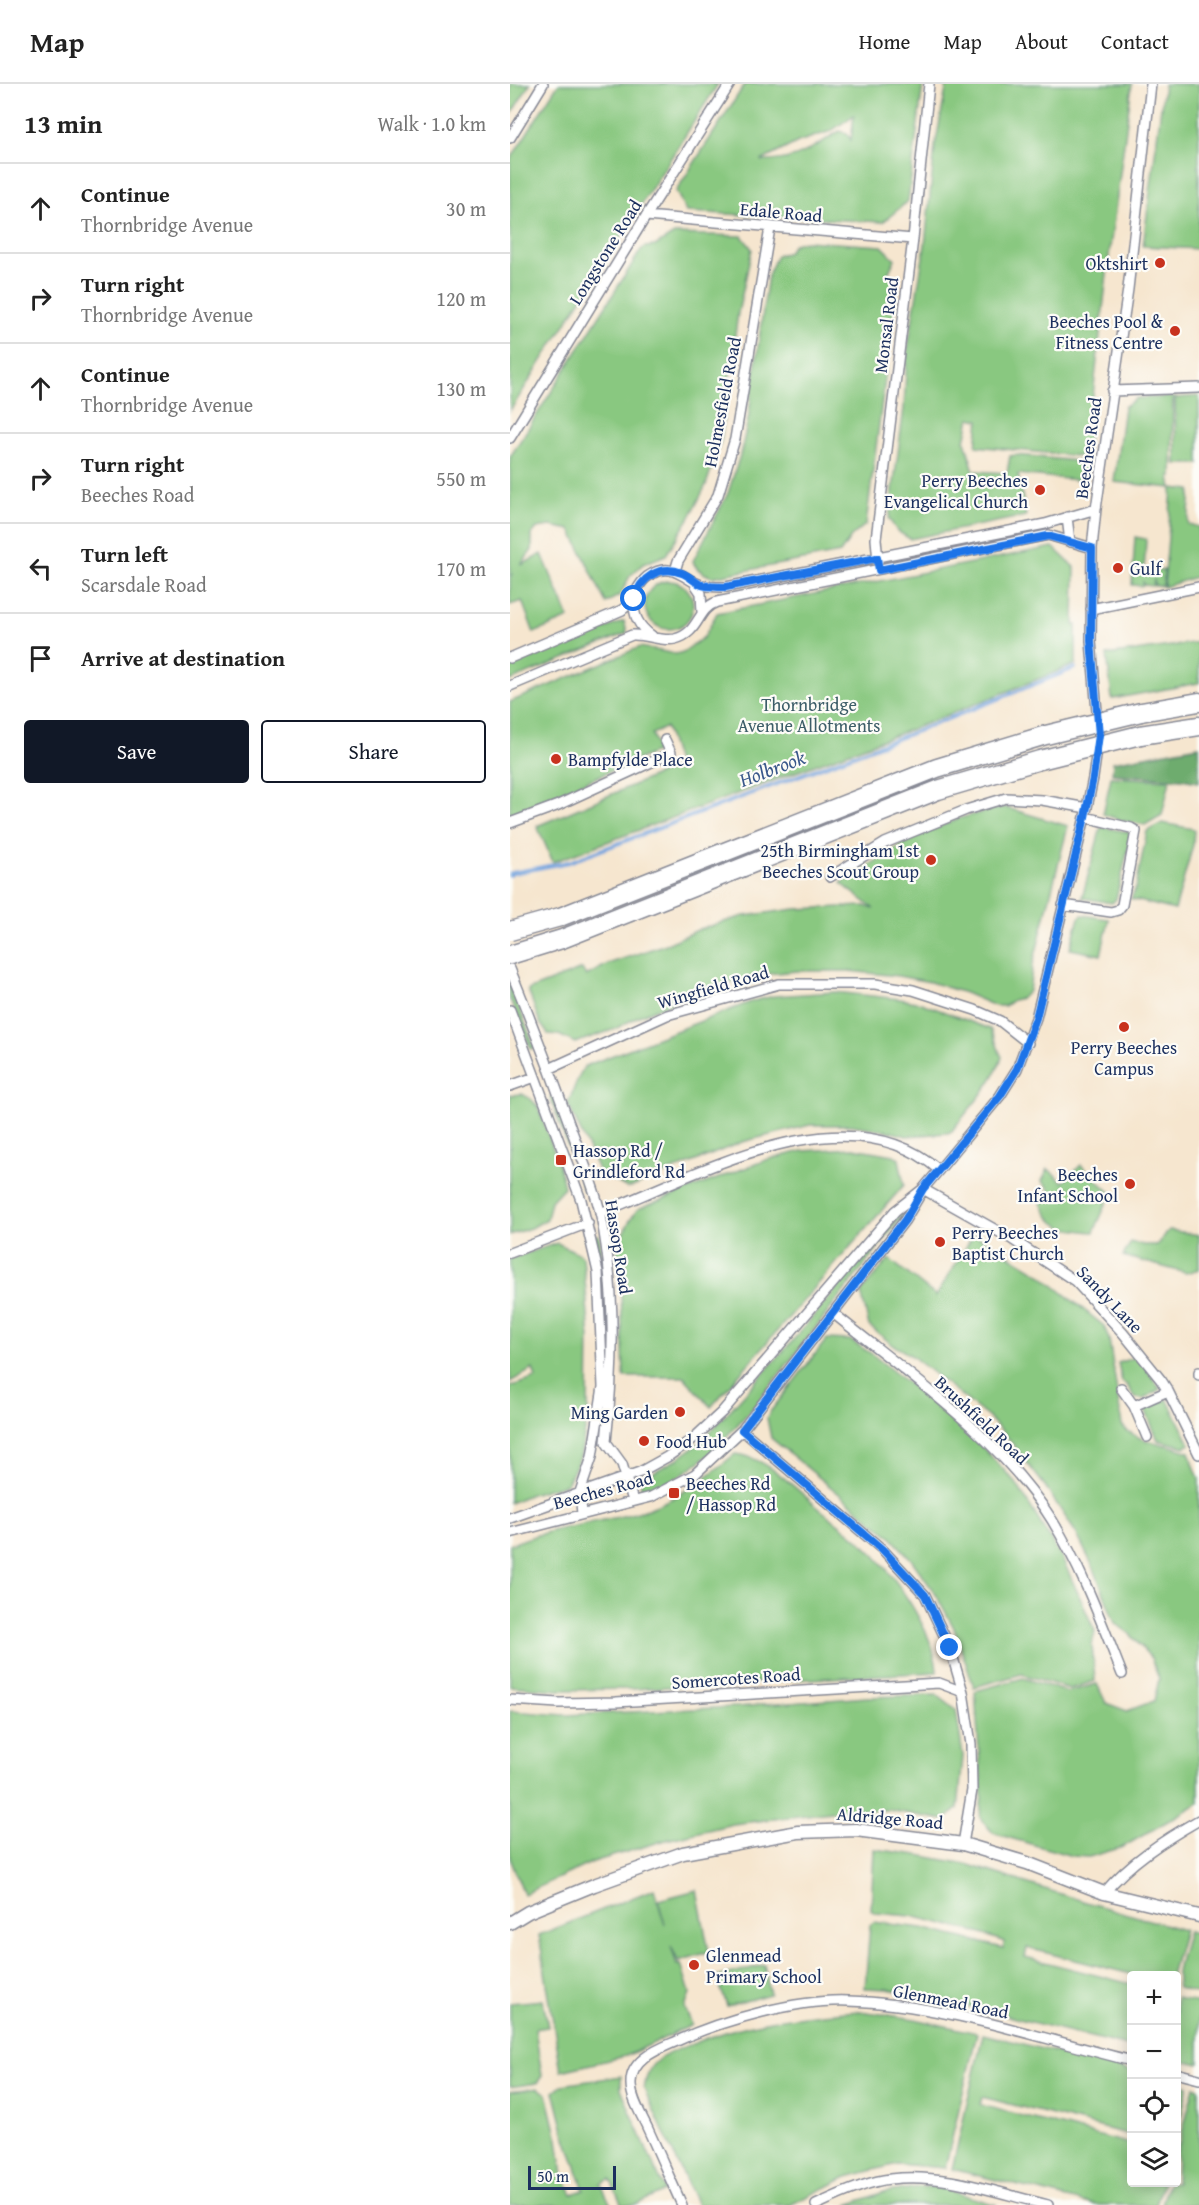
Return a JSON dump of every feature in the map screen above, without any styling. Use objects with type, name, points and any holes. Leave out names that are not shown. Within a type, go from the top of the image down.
[{"type":"highway","points":[[510,931],[560,917],[937,768],[1046,735],[1141,712],[1199,702]]},
{"type":"highway","points":[[510,955],[562,939],[938,790],[1040,760],[1140,735],[1199,726]]},
{"type":"street","points":[[510,138],[543,84]]},
{"type":"street","name":"Longstone Road","points":[[510,438],[730,84]]},
{"type":"street","name":"Monsal Road","points":[[879,570],[876,539],[913,239],[929,84]]},
{"type":"street","name":"Beeches Road","points":[[510,1533],[651,1497],[695,1474],[742,1430],[905,1220],[923,1189],[1000,1096],[1017,1069],[1028,1043],[1041,1000],[1086,813],[1099,735],[1091,641],[1092,548],[1112,391],[1128,289],[1151,84]]},
{"type":"street","name":"Edale Road","points":[[646,216],[913,239]]},
{"type":"street","name":"Holmesfield Road","points":[[675,571],[678,561],[718,495],[735,439],[770,228]]},
{"type":"street","points":[[1112,391],[1199,388]]},
{"type":"street","points":[[693,581],[705,586],[726,587],[1045,524],[1096,509]]},
{"type":"street","points":[[1067,517],[1070,542]]},
{"type":"street","points":[[702,612],[717,602],[1048,536],[1092,548]]},
{"type":"street","points":[[510,686],[632,635],[652,636],[664,640],[686,635],[695,626],[702,612],[701,593],[688,576],[675,571],[658,572],[650,575],[638,587],[634,599],[635,616],[638,623],[652,636]]},
{"type":"street","points":[[1091,609],[1199,587]]},
{"type":"street","points":[[510,658],[622,610],[634,599]]},
{"type":"street","points":[[510,823],[556,806],[670,753],[665,740]]},
{"type":"street","points":[[830,877],[885,843],[966,810],[1006,798],[1042,800],[1136,831],[1122,905],[1118,910],[1111,912],[1063,905]]},
{"type":"street","name":"Hassop Road","points":[[510,969],[549,1069],[600,1213],[609,1267],[613,1333],[612,1388],[606,1442],[622,1464],[633,1502]]},
{"type":"street","name":"Wingfield Road","points":[[549,1069],[667,1015],[779,984],[875,984],[913,990],[975,1010],[1000,1022],[1028,1043]]},
{"type":"street","name":"Hassop Road","points":[[510,1010],[588,1223],[598,1272],[603,1387],[592,1457],[580,1492],[582,1514]]},
{"type":"street","points":[[510,1086],[535,1077]]},
{"type":"street","points":[[600,1213],[736,1156],[801,1140],[826,1137],[872,1139],[900,1145],[939,1170]]},
{"type":"street","name":"Beeches Road","points":[[510,1518],[627,1476],[667,1457],[694,1438],[722,1412],[895,1211],[923,1189]]},
{"type":"street","name":"Sandy Lane","points":[[923,1189],[1010,1238],[1075,1281],[1123,1333],[1168,1391],[1199,1454]]},
{"type":"street","points":[[510,1253],[588,1223]]},
{"type":"street","name":"Brushfield Road","points":[[833,1313],[985,1440],[1018,1476],[1051,1519],[1086,1583],[1122,1674]]},
{"type":"street","points":[[1121,1388],[1134,1406],[1147,1437]]},
{"type":"street","points":[[1134,1406],[1168,1391]]},
{"type":"street","points":[[742,1430],[883,1550],[925,1595],[950,1648],[963,1692],[971,1744],[972,1790],[963,1844]]},
{"type":"street","name":"Somercotes Road","points":[[510,1700],[558,1703],[616,1702],[939,1683],[963,1692]]},
{"type":"street","points":[[1104,1893],[1143,1855],[1199,1820]]},
{"type":"street","name":"Aldridge Road","points":[[510,1923],[528,1912],[594,1885],[683,1853],[798,1832],[856,1830],[963,1844],[1027,1863],[1104,1893],[1199,1916]]},
{"type":"street","name":"Glenmead Road","points":[[682,2205],[638,2108],[631,2085],[633,2073],[646,2056],[688,2036],[799,2005],[848,2001],[916,2008],[1127,2060]]},
{"type":"street","points":[[1181,2074],[1199,2079]]},
{"type":"street","points":[[816,2205],[834,2196],[889,2179],[940,2179],[1048,2205]]},
{"type":"green space","points":[[510,84],[530,84],[510,116]]},
{"type":"green space","points":[[558,84],[718,84],[510,411],[510,160]]},
{"type":"green space","points":[[745,84],[923,84],[908,201],[883,222],[686,212],[676,191]],"holes":[[[854,115],[851,140],[847,134],[840,131],[804,153],[785,159],[761,161],[798,142],[831,131]]]},
{"type":"green space","points":[[947,84],[1132,84],[1086,457],[976,446],[979,420],[970,418],[965,441],[974,471],[1007,473],[1010,456],[1016,455],[1087,462],[1086,481],[1018,474],[1026,516],[910,539],[897,531],[889,519],[904,408],[907,353],[925,245],[935,146]]},
{"type":"green space","points":[[1164,84],[1199,84],[1199,249],[1143,246]]},
{"type":"green space","points":[[674,234],[742,236],[752,249],[738,313],[721,440],[706,485],[690,517],[666,555],[643,564],[630,576],[620,595],[606,603],[571,530],[551,526],[537,528],[532,534],[532,550],[521,565],[542,554],[569,618],[534,633],[522,601],[510,605],[510,577],[513,574],[510,575],[510,457],[641,250],[655,246]]},
{"type":"green space","points":[[806,241],[882,246],[895,259],[887,276],[898,279],[866,524],[851,537],[840,553],[712,577],[700,571],[693,561],[728,493],[741,452],[748,420],[768,275],[777,255],[787,253],[794,244]]},
{"type":"green space","points":[[1199,396],[1199,464],[1176,464],[1175,398]]},
{"type":"green space","points":[[1173,397],[1172,476],[1170,476],[1172,488],[1114,482],[1124,407],[1137,398]]},
{"type":"green space","points":[[1172,488],[1191,490],[1188,524],[1199,527],[1199,576],[1164,587]]},
{"type":"green space","points":[[1135,537],[1146,539],[1144,572],[1154,573],[1155,570],[1164,570],[1163,586],[1155,586],[1154,579],[1153,586],[1144,585],[1143,581],[1143,586],[1132,585]]},
{"type":"green space","name":"Thornbridge Avenue Allotments","points":[[1053,547],[1075,568],[1076,664],[920,726],[553,862],[537,826],[678,766],[666,727],[652,734],[658,751],[510,814],[510,702],[640,647],[676,654],[683,652],[704,637],[717,613]]},
{"type":"green space","points":[[664,581],[674,581],[686,588],[693,600],[693,610],[686,622],[674,629],[664,629],[649,618],[645,610],[645,600],[656,585]]},
{"type":"green space","points":[[624,621],[627,633],[510,681],[510,666]]},
{"type":"green space","points":[[1199,642],[1199,683],[1112,699],[1107,655]]},
{"type":"green space","points":[[1199,746],[1199,782],[1112,774],[1113,762]]},
{"type":"green space","points":[[1111,777],[1170,780],[1162,815],[1145,825],[1103,814]]},
{"type":"green space","points":[[1004,807],[1068,826],[1033,964],[1029,991],[1022,998],[1013,1000],[1005,1006],[995,1006],[965,993],[930,982],[898,976],[848,971],[797,971],[767,974],[729,983],[679,1000],[639,1016],[615,1029],[575,1043],[559,1035],[548,1034],[540,1023],[528,990],[582,969],[586,976],[608,964],[669,943],[700,929],[744,916],[795,909],[865,906],[874,909],[841,883],[911,839],[960,818]]},
{"type":"green space","points":[[1162,823],[1194,829],[1193,845],[1175,910],[1131,899],[1136,887],[1147,831]]},
{"type":"green space","points":[[1101,827],[1129,832],[1131,837],[1116,899],[1112,903],[1082,898]]},
{"type":"green space","points":[[1082,915],[1109,919],[1101,955],[1070,949],[1079,918]]},
{"type":"green space","points":[[510,984],[535,1048],[531,1049],[510,999]]},
{"type":"green space","points":[[835,992],[921,1003],[990,1029],[1002,1057],[987,1086],[952,1131],[907,1136],[852,1125],[810,1125],[742,1142],[627,1188],[599,1172],[568,1104],[585,1066],[753,1001],[774,996]]},
{"type":"green space","points":[[522,1094],[538,1107],[558,1162],[564,1187],[551,1201],[547,1219],[510,1235],[510,1095]]},
{"type":"green space","points":[[555,1096],[588,1189],[584,1191],[550,1097]]},
{"type":"green space","points":[[853,1148],[894,1155],[899,1159],[904,1185],[711,1407],[684,1377],[624,1377],[621,1295],[616,1242],[638,1209],[766,1160],[802,1151]]},
{"type":"green space","points":[[1081,1165],[1111,1193],[1094,1232],[1069,1229],[1056,1224],[1041,1203],[1050,1189],[1042,1181],[1048,1169],[1063,1182]]},
{"type":"green space","points":[[908,1205],[909,1208],[753,1408],[709,1455],[675,1479],[647,1491],[641,1488],[641,1479],[679,1458],[703,1440],[788,1346]]},
{"type":"green space","points":[[1169,1230],[1199,1235],[1199,1269],[1186,1273],[1123,1256],[1131,1242],[1157,1245]]},
{"type":"green space","points":[[974,1234],[1037,1272],[1104,1326],[1109,1339],[1122,1425],[1135,1436],[1189,1452],[1199,1479],[1199,1803],[1123,1847],[1089,1857],[1072,1856],[993,1833],[980,1817],[982,1795],[975,1691],[1023,1678],[1067,1692],[1097,1684],[1106,1703],[1127,1711],[1154,1701],[1159,1679],[1151,1658],[1130,1634],[1115,1623],[1095,1571],[1076,1533],[1045,1486],[1004,1433],[988,1417],[912,1356],[893,1345],[869,1326],[861,1292],[889,1259],[936,1296]]},
{"type":"green space","points":[[599,1235],[607,1298],[609,1356],[606,1356],[601,1280],[595,1236]]},
{"type":"green space","points":[[557,1243],[583,1257],[589,1326],[588,1415],[580,1457],[567,1484],[531,1494],[510,1503],[510,1387],[536,1378],[533,1369],[510,1382],[510,1259]]},
{"type":"green space","points":[[827,1339],[850,1340],[872,1354],[970,1434],[1016,1483],[1063,1560],[1095,1631],[1092,1645],[1095,1681],[1070,1689],[1022,1674],[974,1687],[954,1628],[937,1596],[911,1559],[888,1534],[771,1438],[767,1418],[770,1412]]},
{"type":"green space","points":[[1138,1356],[1160,1389],[1144,1399],[1135,1398],[1127,1385],[1122,1382],[1118,1363]]},
{"type":"green space","points":[[1167,1399],[1190,1444],[1185,1447],[1158,1440],[1144,1407]]},
{"type":"green space","points":[[735,1454],[757,1460],[778,1473],[874,1555],[898,1585],[920,1621],[929,1639],[937,1672],[632,1689],[560,1690],[510,1686],[510,1545],[539,1534],[645,1510],[673,1498],[699,1482]]},
{"type":"green space","points":[[937,1695],[956,1710],[963,1756],[958,1809],[944,1820],[889,1810],[868,1810],[831,1812],[733,1824],[666,1840],[593,1862],[524,1894],[510,1858],[510,1711],[565,1715]]},
{"type":"green space","points":[[874,1849],[966,1864],[1184,1930],[1172,1971],[1127,1971],[1127,1973],[1027,1948],[1025,1957],[1127,1983],[1127,2046],[931,1997],[887,1989],[865,1988],[870,1925],[874,1922],[922,1928],[1003,1948],[1005,1942],[973,1931],[911,1916],[875,1913],[871,1910]]},
{"type":"green space","points":[[654,1889],[665,1925],[658,1900],[697,1890],[709,1952],[678,1961],[671,1946],[677,1965],[681,1964],[690,1993],[685,2008],[692,2025],[626,2056],[561,2071],[539,1935]]},
{"type":"green space","points":[[1188,1931],[1199,1934],[1199,1994],[1181,1989],[1181,1971],[1177,1971]]},
{"type":"green space","points":[[764,1965],[770,1994],[727,2006],[717,1977]]},
{"type":"green space","points":[[1181,1999],[1199,2003],[1199,2064],[1181,2060]]},
{"type":"green space","points":[[543,2000],[548,2027],[535,2029],[542,2076],[537,2083],[510,2087],[510,2003]]},
{"type":"green space","points":[[860,2011],[915,2019],[977,2033],[945,2168],[897,2164],[847,2177],[790,2205],[697,2205],[644,2089],[651,2066],[677,2050],[731,2030],[774,2020]]},
{"type":"green space","points":[[983,2034],[1127,2070],[1127,2134],[982,2097],[980,2105],[1127,2143],[1127,2187],[1162,2187],[1156,2205],[1095,2205],[952,2169]]},
{"type":"green space","points":[[621,2076],[621,2088],[665,2191],[635,2205],[622,2205],[610,2179],[601,2184],[611,2205],[510,2205],[510,2092],[538,2088],[547,2094],[558,2139],[563,2175],[572,2194],[584,2190],[565,2135],[554,2091],[562,2085]]},
{"type":"green space","points":[[1181,2084],[1188,2086],[1181,2116]]},
{"type":"green space","points":[[1194,2087],[1199,2089],[1199,2205],[1162,2205],[1167,2187],[1181,2187],[1181,2137]]},
{"type":"green space","points":[[919,2187],[936,2187],[997,2205],[847,2205],[882,2193]]},
{"type":"waterway","name":"Holbrook","points":[[510,875],[569,862],[920,730],[1075,668]]},
{"type":"place","name":"Oktshirt","points":[[1160,263]]},
{"type":"place","name":"Beeches Pool & Fitness Centre","points":[[1175,331]]},
{"type":"place","name":"Perry Beeches Evangelical Church","points":[[1040,490]]},
{"type":"place","name":"Gulf","points":[[1118,568]]},
{"type":"place","name":"Bampfylde Place","points":[[556,759]]},
{"type":"place","name":"25th Birmingham 1st Beeches Scout Group","points":[[931,860]]},
{"type":"place","name":"Perry Beeches Campus","points":[[1124,1027]]},
{"type":"place","name":"Hassop Rd / Grindleford Rd","points":[[561,1160]]},
{"type":"place","name":"Beeches Infant School","points":[[1130,1184]]},
{"type":"place","name":"Perry Beeches Baptist Church","points":[[940,1242]]},
{"type":"place","name":"Ming Garden","points":[[680,1412]]},
{"type":"place","name":"Food Hub","points":[[644,1441]]},
{"type":"place","name":"Beeches Rd / Hassop Rd","points":[[674,1493]]},
{"type":"place","name":"Glenmead Primary School","points":[[694,1965]]},
{"type":"route","points":[[634,599],[638,587],[644,580],[650,575],[668,570],[682,573],[705,586],[726,587],[877,558],[879,570],[1048,536],[1092,548],[1091,641],[1099,735],[1085,817],[1043,992],[1028,1043],[1017,1069],[1000,1096],[923,1189],[905,1220],[742,1430],[883,1550],[925,1595],[950,1648]]}]
